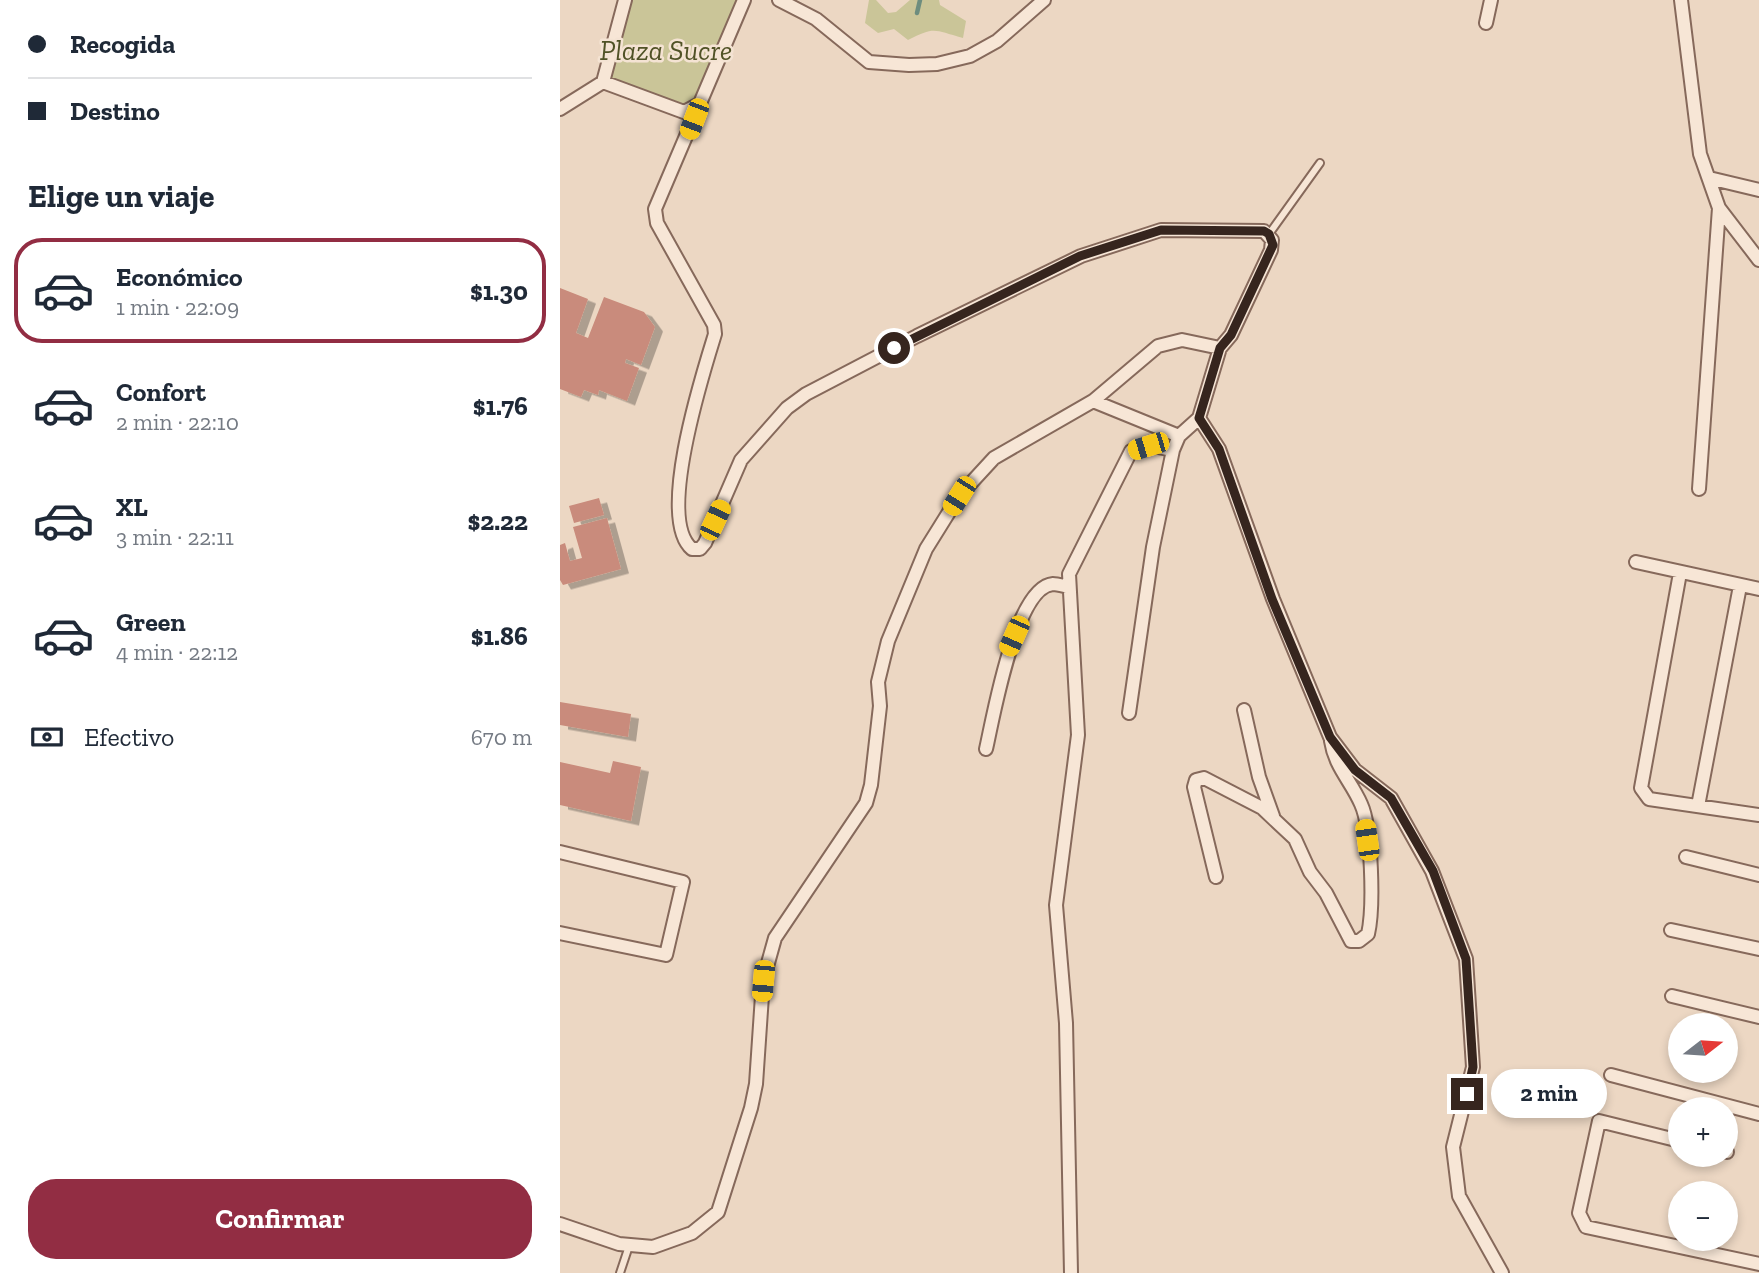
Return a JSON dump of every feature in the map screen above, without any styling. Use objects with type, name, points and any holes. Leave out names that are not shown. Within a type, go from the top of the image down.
[{"type":"street","points":[[560,109],[603,82],[625,0]]},
{"type":"street","points":[[744,0],[654,209],[657,223],[714,325],[715,334],[688,427],[681,482],[684,540],[692,549],[700,549],[705,543],[735,471],[749,450],[787,408],[806,394],[917,335],[1080,256],[1161,230],[1264,231],[1269,234],[1273,245],[1231,335],[1220,348],[1199,418],[1179,436],[1173,450],[1153,547],[1129,713]]},
{"type":"street","points":[[779,0],[816,19],[869,62],[909,65],[937,64],[970,56],[997,41],[1044,0]]},
{"type":"street","points":[[1486,23],[1491,0]]},
{"type":"street","points":[[1681,0],[1700,154],[1719,208],[1759,260]]},
{"type":"street","points":[[603,82],[684,111],[699,104]]},
{"type":"street","points":[[1709,178],[1759,190]]},
{"type":"street","points":[[1699,488],[1719,208]]},
{"type":"street","points":[[560,1224],[629,1246],[653,1247],[705,1226],[718,1212],[756,1084],[763,981],[768,957],[783,922],[866,803],[871,785],[881,663],[926,549],[959,496],[994,458],[1094,401],[1166,342],[1182,340],[1220,348]]},
{"type":"street","points":[[1094,401],[1179,436]]},
{"type":"street","points":[[1199,418],[1219,449],[1272,599],[1330,737],[1334,760],[1362,806],[1373,903],[1368,934],[1359,941],[1351,941],[1326,893],[1310,872],[1295,839],[1273,816],[1204,778],[1196,780],[1194,787],[1216,877]]},
{"type":"street","points":[[1071,1273],[1066,1024],[1056,905],[1078,735],[1069,574],[1131,451],[1148,446],[1173,450]]},
{"type":"street","points":[[1636,562],[1759,589]]},
{"type":"street","points":[[1680,573],[1641,788],[1648,799],[1759,815]]},
{"type":"street","points":[[986,749],[1006,654],[1022,618],[1042,589],[1052,584],[1069,587]]},
{"type":"street","points":[[1698,806],[1740,586]]},
{"type":"street","points":[[1244,710],[1259,777],[1273,816]]},
{"type":"street","points":[[1330,737],[1355,770],[1391,798],[1433,871],[1466,959],[1473,1067],[1454,1147],[1459,1196],[1502,1273]]},
{"type":"street","points":[[560,852],[683,882],[666,955],[560,933]]},
{"type":"street","points":[[1686,858],[1759,875]]},
{"type":"street","points":[[1671,930],[1759,949]]},
{"type":"street","points":[[1672,996],[1759,1017]]},
{"type":"street","points":[[1611,1075],[1759,1114]]},
{"type":"street","points":[[1668,1138],[1599,1121],[1579,1213],[1586,1227],[1759,1264]]},
{"type":"lane","points":[[1269,234],[1320,163]]},
{"type":"lane","points":[[620,1273],[629,1246]]},
{"type":"green space","name":"Plaza Sucre","points":[[625,0],[744,0],[693,109],[603,82]]},
{"type":"green space","points":[[869,0],[876,0],[888,13],[896,12],[910,0],[939,0],[940,5],[966,21],[963,38],[940,31],[930,31],[908,40],[894,29],[878,33],[865,23]]},
{"type":"building","points":[[560,288],[588,299],[576,333],[588,338],[604,297],[644,312],[655,327],[641,365],[626,359],[625,363],[639,368],[627,401],[599,390],[598,395],[584,390],[581,397],[560,389]]},
{"type":"building","points":[[599,498],[604,515],[574,523],[569,506]]},
{"type":"building","points":[[607,518],[621,569],[563,585],[560,580],[560,545],[565,543],[570,561],[582,558],[573,527]]},
{"type":"building","points":[[560,702],[631,714],[628,737],[560,725]]},
{"type":"building","points":[[613,761],[641,767],[631,821],[560,805],[560,762],[610,773]]},
{"type":"waterway","points":[[917,13],[920,0]]},
{"type":"route","points":[[894,348],[1080,256],[1161,230],[1264,231],[1269,234],[1273,245],[1231,335],[1220,348],[1199,418],[1219,449],[1272,599],[1330,737],[1355,770],[1391,798],[1433,871],[1466,959],[1473,1067],[1467,1094]]}]
